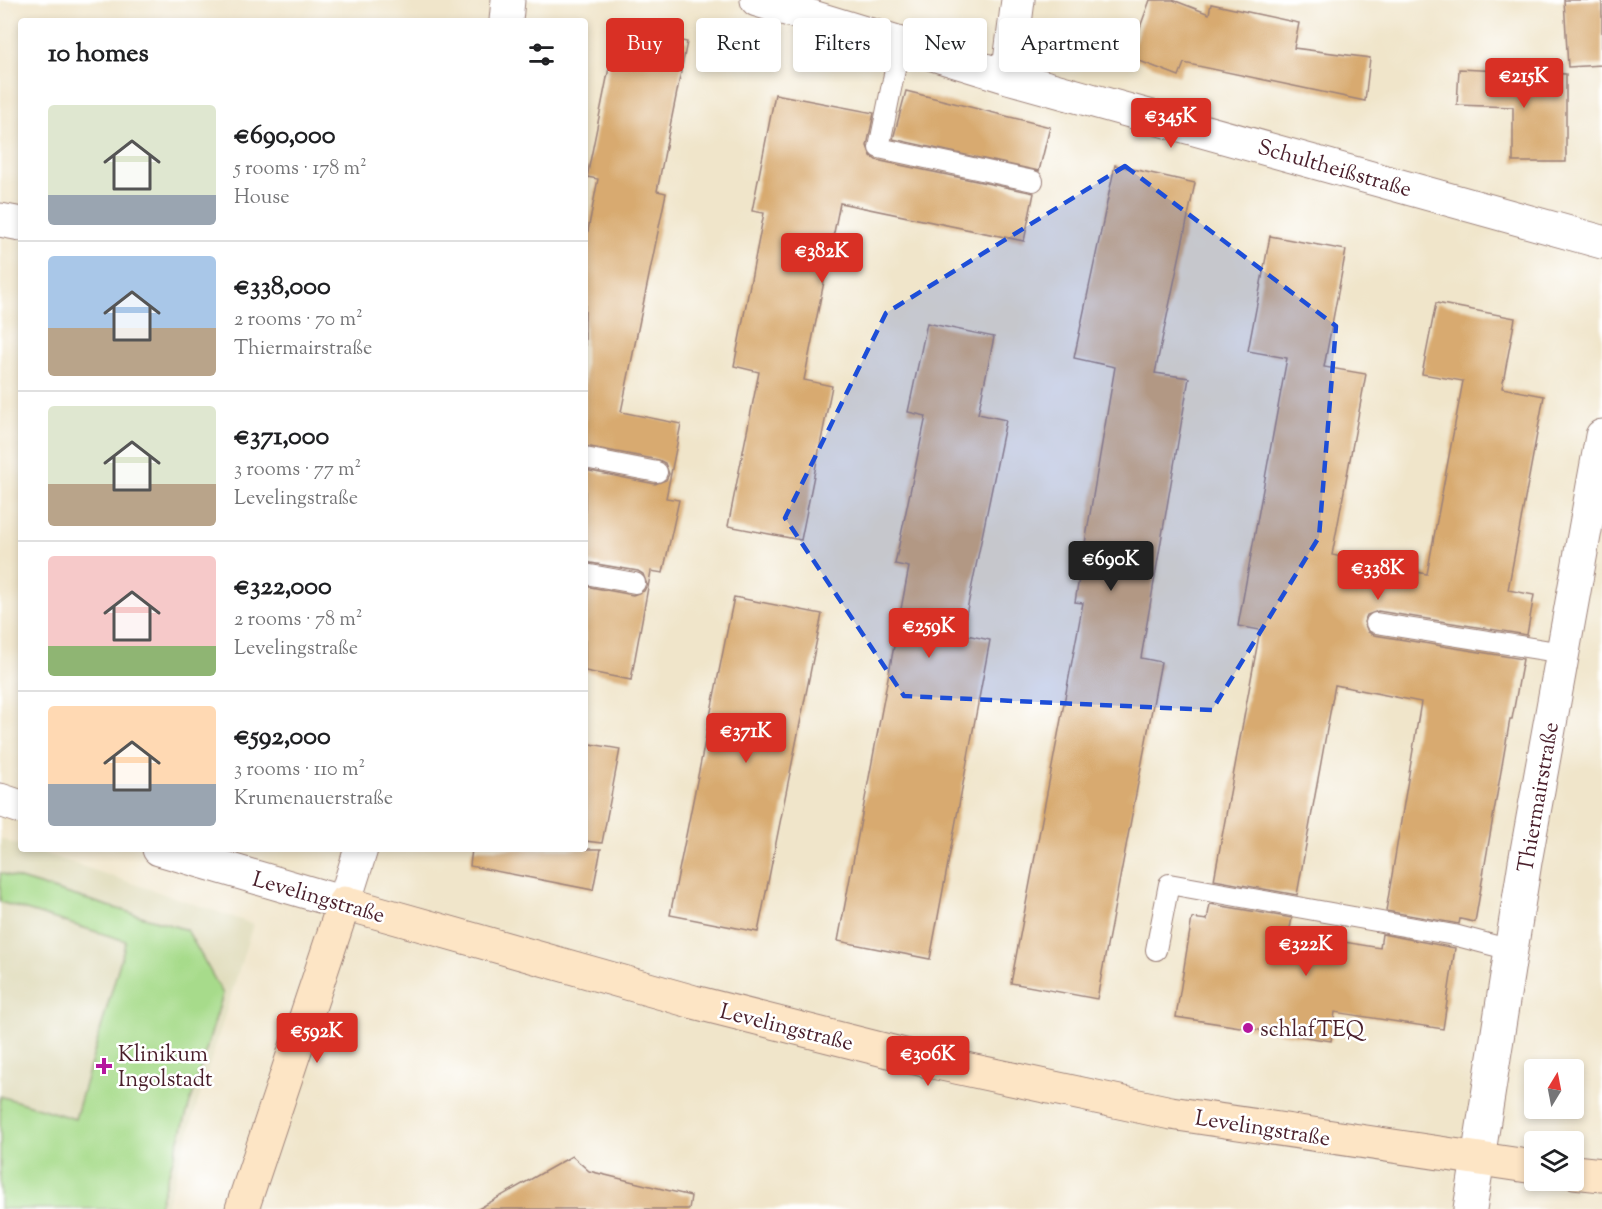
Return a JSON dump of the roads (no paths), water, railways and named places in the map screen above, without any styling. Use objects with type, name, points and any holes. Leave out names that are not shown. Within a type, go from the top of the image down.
[{"type":"street","points":[[506,18],[508,0]]},
{"type":"street","name":"Schultheißstraße","points":[[757,0],[1008,77],[1602,242]]},
{"type":"street","points":[[1008,77],[1018,0]]},
{"type":"street","points":[[0,220],[18,223]]},
{"type":"street","name":"Thiermairstraße","points":[[1470,1209],[1525,862],[1602,436]]},
{"type":"street","points":[[0,800],[18,806]]},
{"type":"street","name":"Levelingstraße","points":[[169,852],[694,1002],[927,1061],[1171,1113],[1524,1166]]},
{"type":"street","points":[[242,1209],[360,852]]},
{"type":"street","points":[[1584,1173],[1602,1175]]},
{"type":"lane","points":[[900,45],[879,148],[1033,181]]},
{"type":"lane","points":[[588,459],[657,472]]},
{"type":"lane","points":[[588,575],[635,583]]},
{"type":"lane","points":[[1376,623],[1563,652]]},
{"type":"lane","points":[[1156,950],[1169,885],[1454,935],[1511,950]]},
{"type":"place","name":"schlafTEQ","points":[[1248,1028]]},
{"type":"place","name":"Klinikum Ingolstadt","points":[[104,1066]]}]
